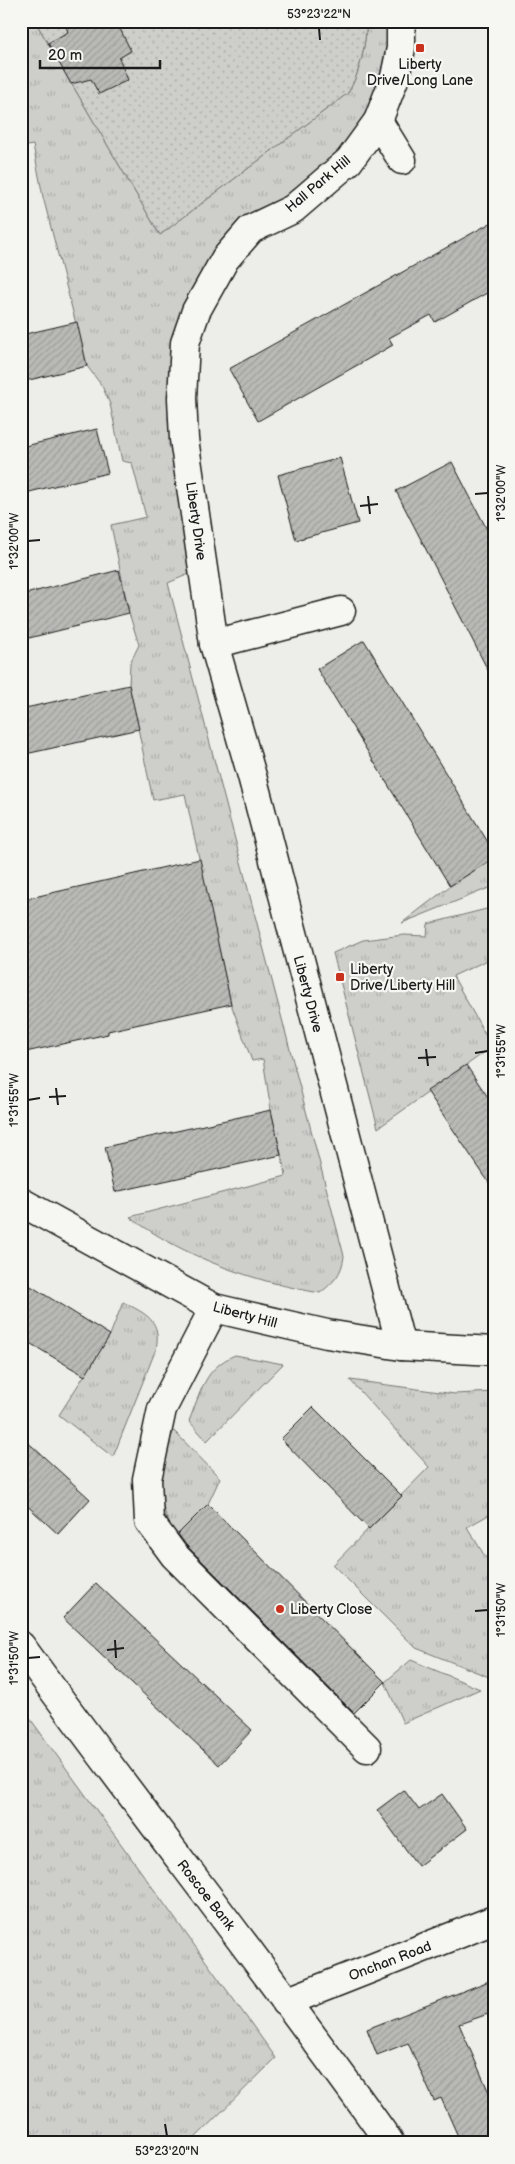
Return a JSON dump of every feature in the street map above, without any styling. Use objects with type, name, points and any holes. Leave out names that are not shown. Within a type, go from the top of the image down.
[{"type":"street","name":"Hall Park Hill","points":[[182,398],[185,344],[196,311],[225,259],[251,229],[292,209],[349,161],[378,121],[395,77],[401,48],[401,21]]},
{"type":"street","points":[[378,121],[402,160]]},
{"type":"street","name":"Liberty Drive","points":[[182,398],[184,439],[214,644],[252,776],[401,1346]]},
{"type":"street","points":[[214,644],[341,611]]},
{"type":"street","name":"Liberty Hill","points":[[21,1202],[72,1232],[214,1308],[327,1334],[401,1346],[494,1351]]},
{"type":"street","points":[[214,1308],[162,1409],[148,1479],[149,1521],[174,1555],[367,1748]]},
{"type":"street","name":"Roscoe Bank","points":[[21,1646],[187,1871],[286,2002],[318,2041],[390,2143]]},
{"type":"street","name":"Onchan Road","points":[[286,2002],[494,1920]]},
{"type":"green space","points":[[21,21],[35,21],[160,235],[348,93],[362,58],[367,21],[401,21],[378,121],[251,229],[185,344],[203,568],[168,583],[344,1256],[336,1277],[320,1293],[270,1282],[220,1266],[173,1244],[130,1217],[286,1176],[271,1110],[263,1059],[252,1061],[231,1004],[185,794],[153,800],[129,685],[130,663],[139,645],[129,613],[111,525],[146,517],[132,463],[122,461],[110,404],[102,386],[87,366],[43,197],[33,145],[21,147]]},
{"type":"green space","points":[[35,21],[367,21],[362,58],[348,93],[160,235]]},
{"type":"green space","points":[[494,858],[494,886],[402,923],[450,886]]},
{"type":"green space","points":[[494,907],[494,957],[453,976],[492,1047],[378,1128],[333,953],[363,940],[404,935],[427,936],[428,924]]},
{"type":"green space","points":[[123,1302],[139,1310],[150,1319],[157,1331],[157,1339],[156,1349],[113,1457],[59,1415],[110,1335]]},
{"type":"green space","points":[[235,1355],[283,1364],[207,1441],[189,1421],[210,1374],[225,1360]]},
{"type":"green space","points":[[350,1380],[455,1394],[494,1392],[494,1512],[467,1527],[494,1571],[494,1679],[416,1648],[333,1565],[429,1467]]},
{"type":"green space","points":[[174,1431],[220,1478],[208,1504],[176,1536],[164,1511],[160,1484],[164,1457]]},
{"type":"green space","points":[[411,1660],[480,1689],[403,1723],[385,1682]]},
{"type":"green space","points":[[21,1706],[276,2058],[190,2143],[21,2143]]},
{"type":"building","points":[[64,21],[116,21],[131,51],[119,58],[128,80],[99,94],[91,79],[71,84],[48,43],[68,32]]},
{"type":"building","points":[[494,221],[494,289],[435,322],[431,315],[389,338],[393,345],[258,421],[229,369]]},
{"type":"building","points":[[77,322],[87,366],[21,382],[21,335]]},
{"type":"building","points":[[97,429],[108,473],[21,494],[21,447]]},
{"type":"building","points":[[340,458],[358,523],[296,540],[278,475]]},
{"type":"building","points":[[452,462],[494,543],[494,682],[396,491]]},
{"type":"building","points":[[119,570],[129,613],[21,640],[21,595]]},
{"type":"building","points":[[364,640],[494,852],[494,858],[450,886],[317,669]]},
{"type":"building","points":[[129,685],[139,729],[21,755],[21,709]]},
{"type":"building","points":[[200,859],[231,1004],[108,1031],[108,1034],[21,1053],[21,900]]},
{"type":"building","points":[[466,1065],[494,1106],[494,1190],[427,1091]]},
{"type":"building","points":[[271,1110],[281,1155],[115,1192],[105,1147]]},
{"type":"building","points":[[21,1280],[110,1335],[85,1376],[21,1338]]},
{"type":"building","points":[[313,1407],[402,1496],[369,1529],[281,1439]]},
{"type":"building","points":[[21,1436],[90,1499],[58,1534],[21,1500]]},
{"type":"building","name":"Liberty Close","points":[[208,1504],[385,1682],[354,1713],[186,1545],[178,1534]]},
{"type":"building","points":[[96,1583],[252,1730],[219,1765],[63,1618]]},
{"type":"building","points":[[404,1790],[419,1810],[442,1794],[467,1829],[418,1866],[377,1810]]},
{"type":"building","points":[[494,1979],[494,2012],[459,2024],[494,2104],[494,2143],[461,2143],[441,2098],[434,2101],[408,2043],[377,2055],[367,2029]]},
{"type":"place","name":"Liberty Drive/Long Lane","points":[[420,48]]},
{"type":"place","name":"Liberty Drive/Liberty Hill","points":[[340,977]]},
{"type":"place","name":"Liberty Close","points":[[280,1609]]}]
